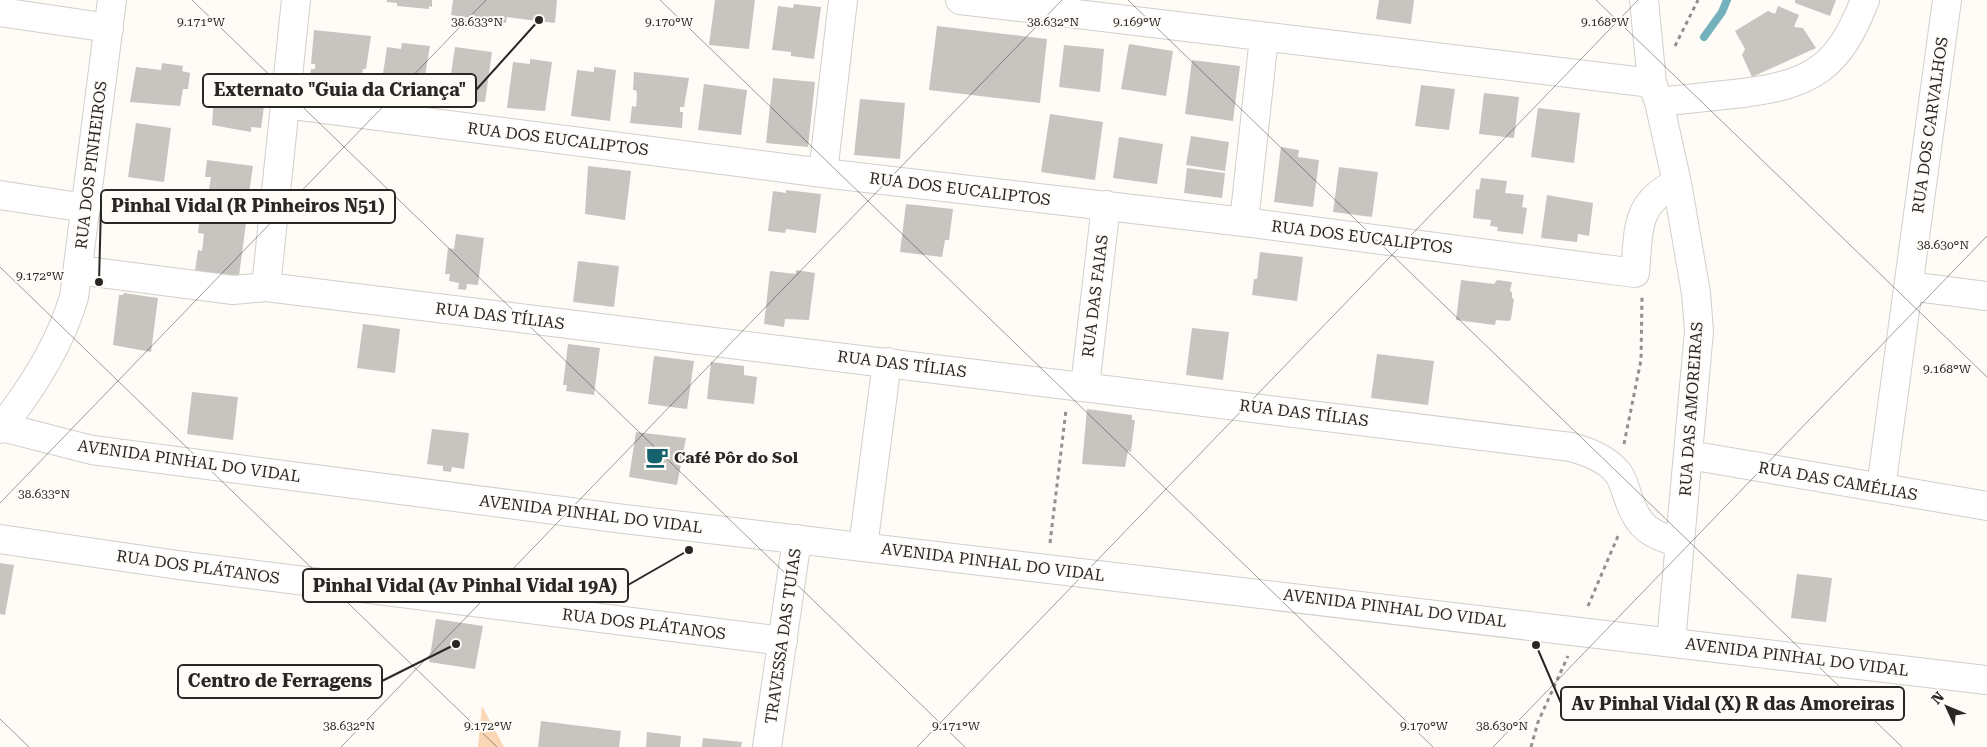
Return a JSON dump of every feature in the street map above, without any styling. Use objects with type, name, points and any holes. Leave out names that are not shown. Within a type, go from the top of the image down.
[{"type":"street","name":"RUA DOS PINHEIROS","points":[[1,428],[50,356],[67,322],[78,270],[112,0]]},
{"type":"street","points":[[266,287],[296,0]]},
{"type":"street","points":[[823,173],[843,0]]},
{"type":"street","points":[[960,0],[1264,36],[1655,93],[1777,88],[1803,80],[1830,60],[1845,43],[1865,0]]},
{"type":"street","name":"RUA DAS AMOREIRAS","points":[[1644,0],[1655,93],[1677,183],[1696,293],[1699,332],[1671,642]]},
{"type":"street","name":"RUA DOS CARVALHOS","points":[[1881,488],[1947,0]]},
{"type":"street","points":[[0,12],[109,28]]},
{"type":"street","points":[[1244,222],[1264,36]]},
{"type":"street","name":"RUA DOS EUCALIPTOS","points":[[285,104],[823,173],[1244,222],[1635,273]]},
{"type":"street","points":[[1635,273],[1640,223],[1644,211],[1653,197],[1677,183]]},
{"type":"street","points":[[0,195],[86,208]]},
{"type":"street","name":"RUA DAS FAIAS","points":[[1077,385],[1106,205]]},
{"type":"street","name":"RUA DAS TÍLIAS","points":[[78,270],[233,290],[266,287],[1571,447],[1604,460],[1617,472],[1639,521],[1658,537],[1680,543]]},
{"type":"street","points":[[1909,286],[1987,296]]},
{"type":"street","points":[[863,547],[887,362]]},
{"type":"street","name":"AVENIDA PINHAL DO VIDAL","points":[[1,428],[92,450],[616,518],[1987,680]]},
{"type":"street","name":"RUA DAS CAMÉLIAS","points":[[1689,455],[1987,506]]},
{"type":"street","name":"RUA DOS PLÁTANOS","points":[[0,539],[178,566],[783,641]]},
{"type":"street","name":"TRAVESSA DAS TUIAS","points":[[768,740],[797,539]]},
{"type":"path","points":[[1617,472],[1641,360],[1642,288],[1635,273]]},
{"type":"path","points":[[1047,568],[1077,385]]},
{"type":"path","points":[[1587,610],[1620,531]]},
{"type":"path","points":[[1532,747],[1538,722],[1569,654]]},
{"type":"shaded area","points":[[482,706],[504,747],[478,747]]},
{"type":"building","points":[[387,0],[432,0],[432,7],[429,6],[429,9],[397,6],[397,3],[387,2]]},
{"type":"building","points":[[453,0],[557,0],[555,23],[507,17],[506,23],[451,15]]},
{"type":"building","points":[[715,0],[755,0],[749,49],[709,45]]},
{"type":"building","points":[[1379,0],[1414,0],[1411,24],[1376,19]]},
{"type":"building","points":[[1795,0],[1836,0],[1830,16],[1795,3]]},
{"type":"building","points":[[794,4],[821,7],[814,59],[791,56],[791,52],[772,50],[778,6],[793,8]]},
{"type":"building","points":[[1778,6],[1799,15],[1794,27],[1803,28],[1816,48],[1752,77],[1742,55],[1745,49],[1735,31],[1768,11],[1775,14]]},
{"type":"building","points":[[937,26],[1047,39],[1040,103],[929,90]]},
{"type":"building","points":[[314,30],[371,36],[366,69],[363,69],[362,74],[366,74],[364,91],[309,85],[311,69],[315,69],[315,64],[311,64]]},
{"type":"building","points":[[402,43],[430,46],[424,82],[418,81],[416,94],[381,87],[387,47],[401,49]]},
{"type":"building","points":[[1129,44],[1173,51],[1166,96],[1121,89]]},
{"type":"building","points":[[1064,45],[1104,49],[1100,92],[1059,87]]},
{"type":"building","points":[[455,47],[492,52],[485,102],[447,100]]},
{"type":"building","points":[[530,59],[552,62],[545,111],[507,108],[513,62],[530,64]]},
{"type":"building","points":[[1192,60],[1240,66],[1233,121],[1185,114]]},
{"type":"building","points":[[162,63],[183,66],[182,71],[190,73],[188,89],[183,89],[180,106],[130,102],[136,67],[161,70]]},
{"type":"building","points":[[594,67],[616,70],[610,121],[571,116],[577,70],[594,72]]},
{"type":"building","points":[[634,72],[689,78],[684,107],[680,107],[680,112],[683,112],[682,128],[630,123],[632,106],[636,107],[637,95],[636,90],[633,90]]},
{"type":"building","points":[[773,78],[815,82],[808,147],[766,143]]},
{"type":"building","points":[[215,83],[263,89],[260,106],[264,107],[261,128],[251,127],[251,132],[212,125]]},
{"type":"building","points":[[704,84],[747,90],[741,135],[698,130]]},
{"type":"building","points":[[1421,85],[1455,89],[1449,130],[1415,126]]},
{"type":"building","points":[[1484,93],[1519,97],[1514,138],[1479,134]]},
{"type":"building","points":[[860,99],[905,103],[900,159],[854,155]]},
{"type":"building","points":[[1538,108],[1580,113],[1574,163],[1531,157]]},
{"type":"building","points":[[1050,114],[1103,122],[1095,180],[1041,172]]},
{"type":"building","points":[[136,123],[171,128],[164,182],[128,177]]},
{"type":"building","points":[[1191,136],[1229,142],[1225,171],[1186,165]]},
{"type":"building","points":[[1119,137],[1163,144],[1157,184],[1113,178]]},
{"type":"building","points":[[1281,147],[1299,150],[1298,157],[1319,160],[1313,207],[1274,202]]},
{"type":"building","points":[[207,160],[253,166],[248,200],[208,195],[211,177],[205,177]]},
{"type":"building","points":[[588,166],[631,171],[625,220],[585,214]]},
{"type":"building","points":[[1339,167],[1378,172],[1372,217],[1333,212]]},
{"type":"building","points":[[1187,168],[1225,173],[1222,198],[1184,193]]},
{"type":"building","points":[[1481,178],[1507,181],[1505,193],[1524,195],[1522,207],[1527,208],[1523,234],[1497,231],[1498,227],[1490,226],[1491,220],[1473,218],[1476,189],[1479,190]]},
{"type":"building","points":[[786,190],[821,194],[816,233],[786,229],[785,233],[768,231],[773,191],[786,193]]},
{"type":"building","points":[[1547,195],[1593,203],[1589,236],[1578,234],[1577,242],[1541,238]]},
{"type":"building","points":[[906,204],[953,209],[949,240],[945,240],[942,257],[900,252]]},
{"type":"building","points":[[200,217],[246,223],[239,276],[195,271],[198,250],[202,251],[204,234],[198,233]]},
{"type":"building","points":[[456,234],[484,238],[478,285],[467,284],[466,290],[458,289],[459,283],[449,281],[450,274],[445,274],[448,248],[454,249]]},
{"type":"building","points":[[1260,252],[1303,257],[1297,301],[1252,295],[1254,279],[1257,279]]},
{"type":"building","points":[[578,261],[619,266],[614,307],[573,302]]},
{"type":"building","points":[[796,270],[815,273],[809,320],[785,319],[784,327],[764,324],[770,271],[796,274]]},
{"type":"building","points":[[1461,280],[1494,284],[1497,280],[1512,282],[1510,291],[1514,299],[1511,319],[1509,321],[1496,320],[1495,325],[1456,320]]},
{"type":"building","points":[[124,293],[158,298],[151,352],[113,345],[119,295]]},
{"type":"building","points":[[363,324],[400,329],[395,373],[357,368]]},
{"type":"building","points":[[1192,328],[1229,332],[1223,380],[1186,375]]},
{"type":"building","points":[[568,344],[600,348],[594,395],[566,391],[567,385],[563,385]]},
{"type":"building","points":[[1377,354],[1434,361],[1428,405],[1371,398]]},
{"type":"building","points":[[654,356],[694,361],[687,409],[648,404]]},
{"type":"building","points":[[711,362],[744,366],[744,375],[757,377],[754,404],[707,399]]},
{"type":"building","points":[[192,392],[238,397],[233,440],[187,434]]},
{"type":"building","points":[[1087,409],[1132,415],[1132,420],[1135,420],[1131,452],[1128,451],[1125,467],[1082,464]]},
{"type":"building","points":[[432,429],[469,433],[464,469],[452,467],[451,472],[443,471],[443,466],[427,464]]},
{"type":"building","name":"Café Pôr do Sol","points":[[636,432],[686,438],[677,485],[629,477]]},
{"type":"building","points":[[0,563],[14,565],[5,615],[0,614]]},
{"type":"building","points":[[1797,574],[1832,578],[1826,622],[1791,618]]},
{"type":"building","points":[[436,619],[483,626],[475,669],[429,662]]},
{"type":"building","points":[[541,721],[621,731],[619,747],[538,747]]},
{"type":"building","points":[[647,732],[681,736],[680,747],[646,747]]},
{"type":"building","points":[[703,738],[742,742],[741,747],[702,747]]},
{"type":"waterway","points":[[1704,37],[1722,12],[1727,0]]},
{"type":"place","name":"Externato \"Guia da Criança\"","points":[[539,20]]},
{"type":"place","name":"Pinhal Vidal (R Pinheiros N51)","points":[[99,282]]},
{"type":"place","name":"Café Pôr do Sol","points":[[657,457]]},
{"type":"place","name":"Pinhal Vidal (Av Pinhal Vidal 19A)","points":[[689,550]]},
{"type":"place","name":"Centro de Ferragens","points":[[456,644]]},
{"type":"place","name":"Av Pinhal Vidal (X) R das Amoreiras","points":[[1536,645]]}]
